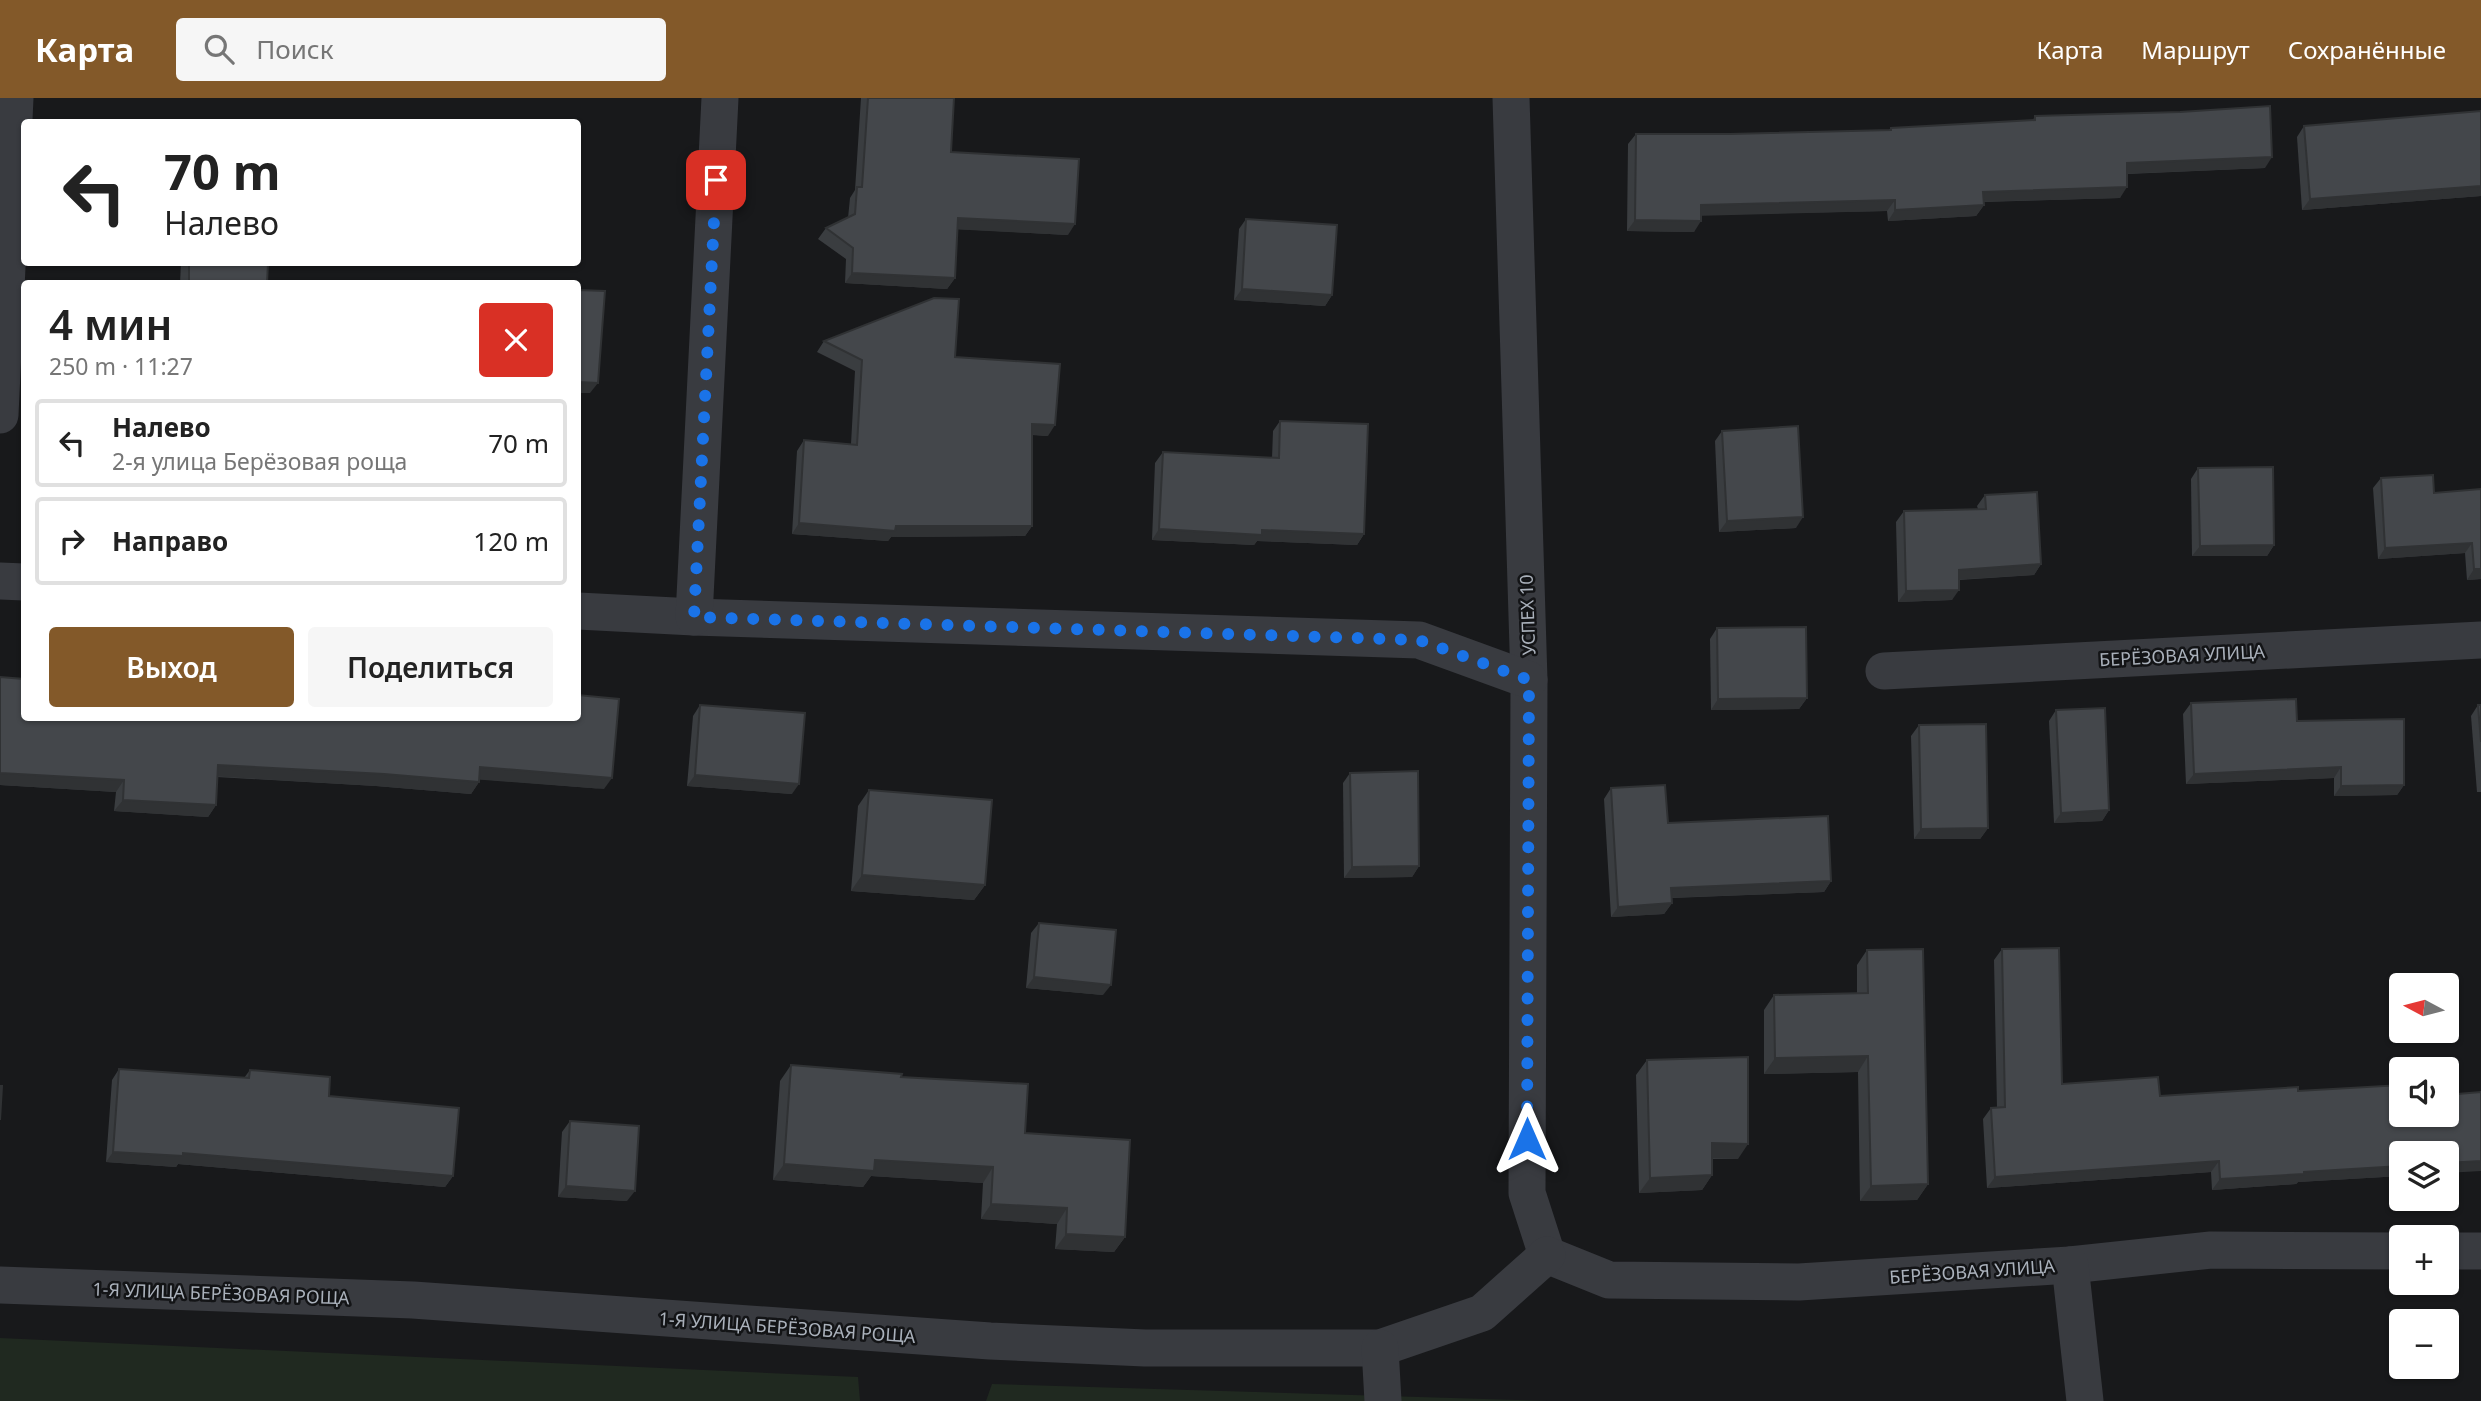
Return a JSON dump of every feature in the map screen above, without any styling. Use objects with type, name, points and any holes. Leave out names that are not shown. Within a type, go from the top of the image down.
[{"type":"street","points":[[0,415],[15,98]]},
{"type":"street","points":[[694,617],[720,98]]},
{"type":"street","name":"УСПЕХ 10","points":[[1511,98],[1529,680],[1527,1194],[1547,1255]]},
{"type":"street","points":[[0,581],[21,582]]},
{"type":"street","points":[[581,611],[1419,640],[1529,680]]},
{"type":"street","name":"БЕРЁЗОВАЯ УЛИЦА","points":[[1884,671],[2481,640]]},
{"type":"street","name":"БЕРЁЗОВАЯ УЛИЦА","points":[[1547,1255],[1609,1280],[1799,1282],[2070,1265],[2211,1250],[2389,1251]]},
{"type":"street","points":[[2459,1251],[2481,1251]]},
{"type":"street","name":"1-Я УЛИЦА БЕРЁЗОВАЯ РОЩА","points":[[0,1285],[412,1300],[990,1341],[1144,1348],[1380,1348],[1482,1312],[1547,1255]]},
{"type":"street","points":[[2070,1265],[2085,1401]]},
{"type":"street","points":[[1380,1348],[1383,1401]]},
{"type":"shaded area","points":[[0,1338],[858,1377],[860,1401],[0,1401]]},
{"type":"shaded area","points":[[992,1384],[1548,1401],[986,1401]]},
{"type":"building","points":[[868,98],[954,98],[951,152],[1079,159],[1075,224],[958,218],[955,278],[852,273],[853,248],[826,228],[855,214],[857,187],[862,187]]},
{"type":"building","points":[[2270,106],[2272,157],[2127,163],[2127,187],[1983,192],[1984,205],[1895,210],[1895,200],[1701,205],[1701,221],[1635,220],[1636,134],[1891,130],[2035,120],[2035,116],[2180,112]]},
{"type":"building","points":[[2481,111],[2481,186],[2310,199],[2304,126]]},
{"type":"building","points":[[1246,219],[1337,225],[1332,295],[1242,289]]},
{"type":"building","points":[[189,266],[268,266],[267,280],[189,280]]},
{"type":"building","points":[[581,290],[605,291],[598,383],[581,382]]},
{"type":"building","points":[[934,298],[959,299],[955,357],[1060,364],[1055,425],[1032,424],[1032,526],[896,526],[895,531],[799,523],[804,440],[857,445],[862,360],[824,341]]},
{"type":"building","points":[[1280,421],[1368,424],[1364,534],[1262,530],[1262,535],[1159,529],[1163,452],[1279,458]]},
{"type":"building","points":[[1798,426],[1803,517],[1727,521],[1722,431]]},
{"type":"building","points":[[2273,467],[2274,545],[2200,546],[2198,468]]},
{"type":"building","points":[[2433,475],[2434,493],[2481,489],[2481,569],[2474,569],[2472,543],[2385,548],[2381,478]]},
{"type":"building","points":[[2037,492],[2041,564],[1959,570],[1959,590],[1906,591],[1904,511],[1986,509],[1985,495]]},
{"type":"building","points":[[1806,627],[1807,698],[1718,699],[1717,628]]},
{"type":"building","points":[[0,677],[21,679],[21,721],[581,721],[581,695],[619,699],[612,778],[480,767],[479,782],[218,765],[216,805],[123,800],[124,780],[0,773]]},
{"type":"building","points":[[2296,699],[2297,721],[2404,719],[2404,785],[2341,786],[2341,767],[2194,774],[2191,703]]},
{"type":"building","points":[[700,705],[805,713],[799,784],[695,775]]},
{"type":"building","points":[[2478,705],[2481,705],[2481,742]]},
{"type":"building","points":[[2105,708],[2109,810],[2061,813],[2056,710]]},
{"type":"building","points":[[1986,724],[1988,828],[1921,829],[1919,725]]},
{"type":"building","points":[[1418,771],[1419,866],[1352,867],[1350,773]]},
{"type":"building","points":[[1665,785],[1668,823],[1828,816],[1831,881],[1671,888],[1672,903],[1618,907],[1611,788]]},
{"type":"building","points":[[869,790],[992,800],[985,885],[862,875]]},
{"type":"building","points":[[1039,923],[1116,930],[1111,985],[1034,977]]},
{"type":"building","points":[[2059,948],[2062,1084],[2158,1077],[2160,1096],[2298,1087],[2298,1091],[2389,1086],[2389,1127],[2459,1127],[2459,1094],[2481,1092],[2481,1161],[2459,1162],[2459,1141],[2389,1141],[2389,1167],[2220,1179],[2219,1161],[1995,1177],[1991,1108],[2005,1107],[2002,949]]},
{"type":"building","points":[[1923,949],[1928,1184],[1871,1186],[1868,1056],[1775,1058],[1774,995],[1868,993],[1867,950]]},
{"type":"building","points":[[1748,1057],[1748,1144],[1712,1143],[1712,1175],[1650,1178],[1647,1060]]},
{"type":"building","points":[[791,1065],[902,1074],[901,1077],[1028,1084],[1025,1133],[1130,1140],[1125,1237],[1066,1234],[1067,1208],[991,1204],[993,1167],[875,1160],[874,1171],[784,1164]]},
{"type":"building","points":[[119,1069],[249,1078],[250,1070],[330,1077],[329,1096],[459,1108],[453,1176],[183,1153],[183,1156],[113,1152]]},
{"type":"building","points":[[0,1086],[2,1086],[0,1120]]},
{"type":"building","points":[[570,1121],[639,1126],[635,1191],[566,1186]]},
{"type":"route","points":[[716,180],[694,617],[1419,640],[1529,680],[1527,1139]]}]
